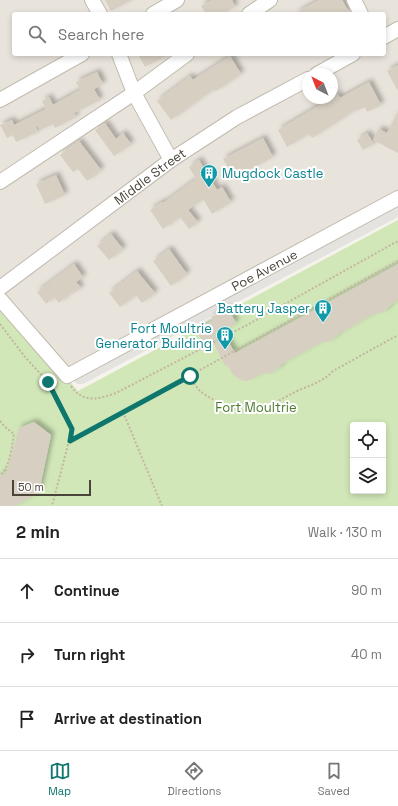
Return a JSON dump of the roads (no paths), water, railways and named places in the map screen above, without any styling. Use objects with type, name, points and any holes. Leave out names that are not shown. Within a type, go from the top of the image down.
[{"type":"street","points":[[92,0],[99,12]]},
{"type":"street","points":[[156,12],[177,0]]},
{"type":"street","points":[[252,12],[270,0]]},
{"type":"street","points":[[354,0],[360,12]]},
{"type":"street","points":[[386,36],[398,28]]},
{"type":"street","points":[[0,100],[78,56]]},
{"type":"street","points":[[120,56],[134,93],[171,160]]},
{"type":"street","points":[[0,182],[134,93],[184,56]]},
{"type":"street","points":[[328,68],[349,56]]},
{"type":"street","name":"Middle Street","points":[[0,288],[171,160],[237,117],[302,82]]},
{"type":"street","name":"Poe Avenue","points":[[0,299],[67,376],[398,198]]},
{"type":"place","name":"Mugdock Castle","points":[[209,188]]},
{"type":"place","name":"Battery Jasper","points":[[323,323]]},
{"type":"place","name":"Fort Moultrie Generator Building","points":[[225,350]]},
{"type":"park label","name":"Fort Moultrie","points":[[256,407]]}]
